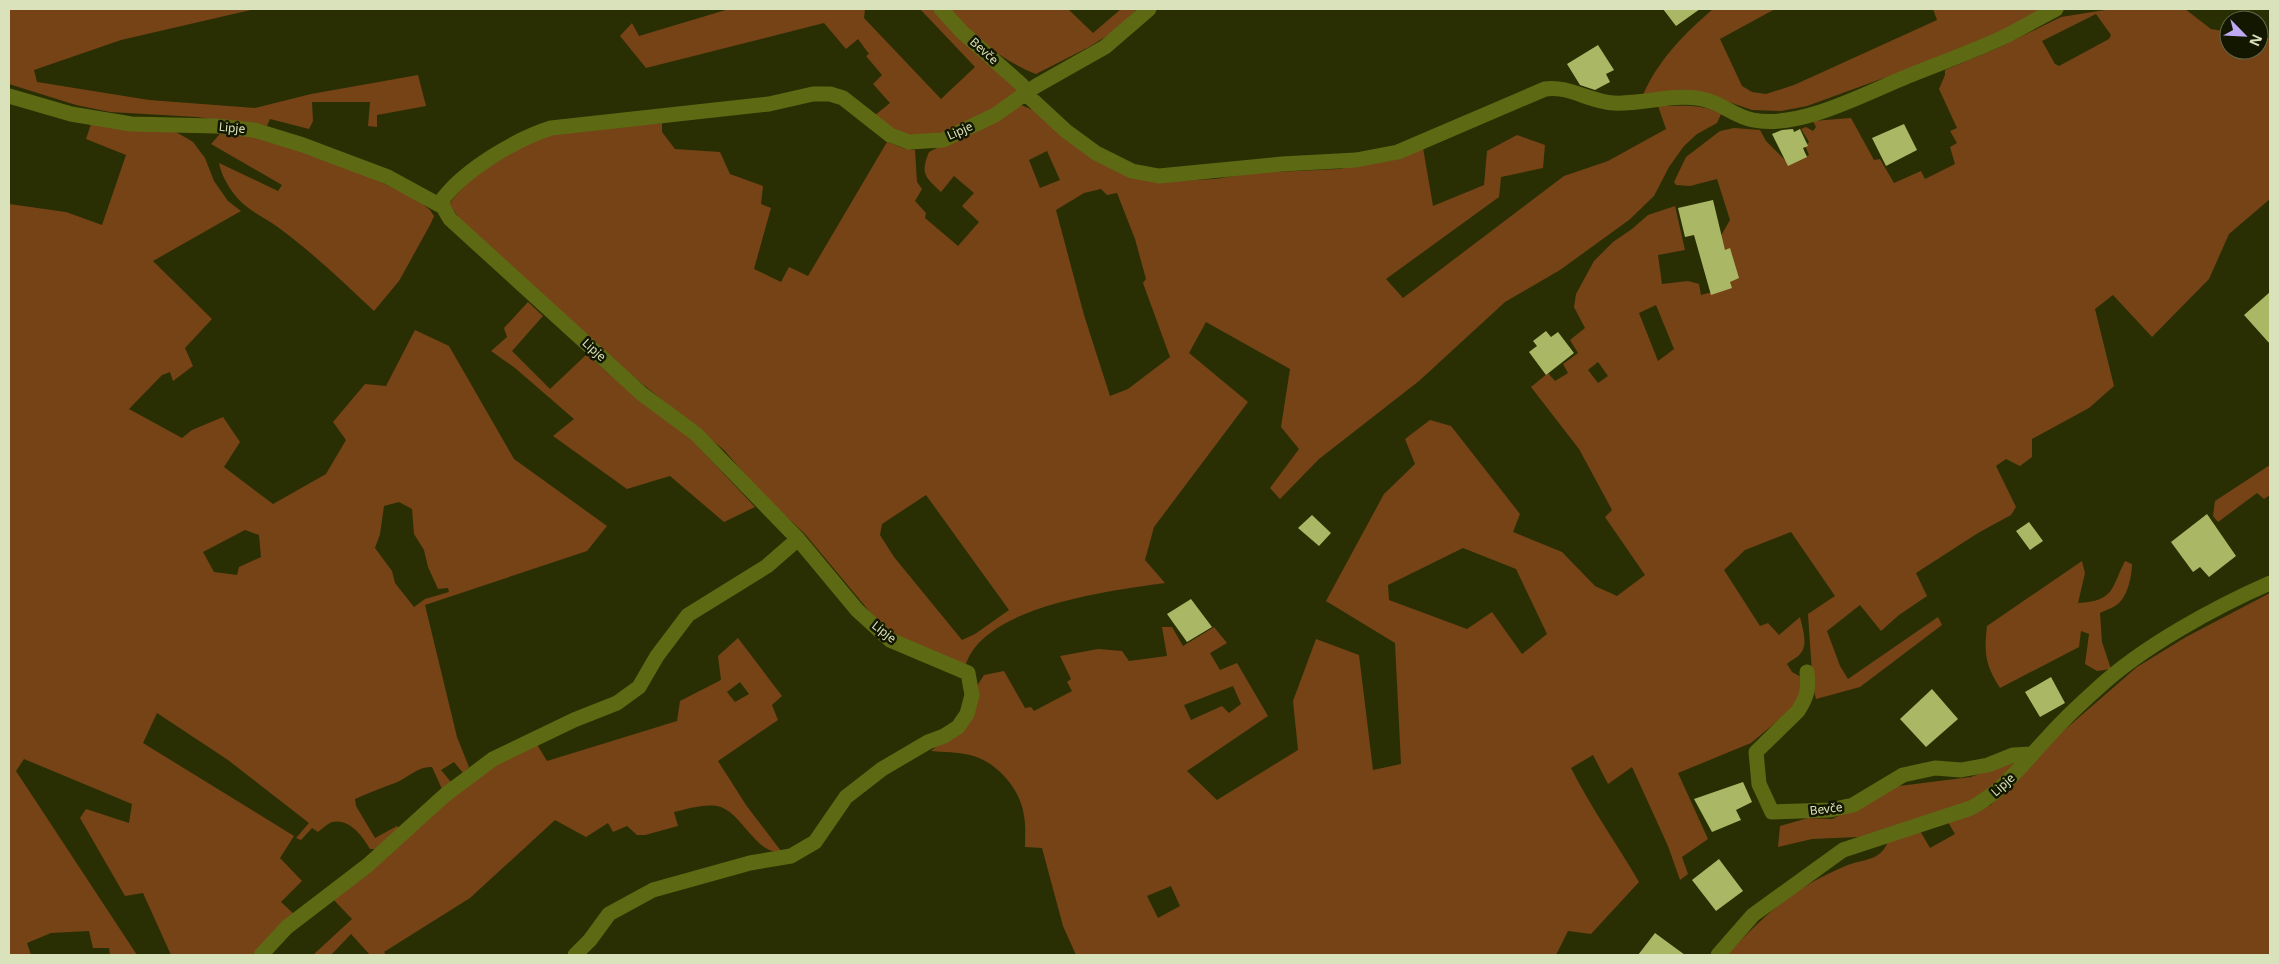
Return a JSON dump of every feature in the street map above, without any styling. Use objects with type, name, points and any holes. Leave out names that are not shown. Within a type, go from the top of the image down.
[{"type":"street","name":"Bevče","points":[[941,9],[962,32],[1022,85],[1031,90],[1066,131],[1096,154],[1132,171],[1159,176],[1282,164],[1356,160],[1398,152],[1544,89],[1556,87],[1590,100],[1614,103],[1685,98],[1711,101],[1735,115],[1754,121],[1784,120],[1853,99],[2005,36],[2056,9]]},
{"type":"street","name":"Lipje","points":[[575,955],[590,940],[609,914],[653,890],[750,863],[791,856],[815,842],[846,797],[889,764],[958,727],[967,714],[972,695],[968,673],[890,640],[857,610],[798,539],[696,434],[636,388],[450,219],[443,207],[442,200],[445,195],[507,146],[530,134],[551,128],[768,104],[813,94],[830,94],[843,98],[890,134],[909,142],[943,140],[995,115],[1031,90],[1105,47],[1149,9]]},
{"type":"street","name":"Lipje","points":[[9,96],[71,114],[132,124],[209,126],[254,130],[303,145],[388,177],[443,207]]},
{"type":"street","points":[[261,955],[287,927],[368,865],[445,795],[493,759],[574,720],[617,703],[639,687],[657,656],[688,615],[767,566],[798,539]]},
{"type":"street","name":"Lipje","points":[[1718,955],[1753,915],[1843,850],[1971,808],[1989,798],[2012,778],[2047,737],[2100,686],[2155,645],[2238,597],[2270,583]]},
{"type":"street","name":"Bevče","points":[[1807,672],[1809,691],[1798,711],[1756,752],[1758,784],[1772,812],[1830,810],[1853,805],[1903,775],[1935,768],[1961,770],[1988,765],[2013,755],[2032,754]]},
{"type":"shaded area","points":[[9,9],[255,9],[121,40],[34,70],[37,82],[149,100],[255,108],[311,94],[418,75],[426,106],[377,115],[377,127],[368,126],[370,102],[312,102],[313,121],[309,129],[270,119],[267,126],[197,117],[110,112],[76,105],[9,84]]},
{"type":"shaded area","points":[[729,9],[865,9],[864,18],[941,99],[975,67],[920,9],[934,9],[955,31],[1021,89],[1003,105],[945,133],[909,136],[895,132],[874,116],[890,103],[873,84],[882,75],[866,56],[869,54],[858,39],[846,49],[824,23],[646,68],[620,36],[632,23],[639,36]]},
{"type":"shaded area","points":[[949,9],[1068,9],[1093,33],[1121,9],[1137,9],[1113,32],[1089,47],[1036,74],[1023,69],[989,47]]},
{"type":"shaded area","points":[[1713,9],[1775,9],[1720,39],[1742,86],[1752,92],[1766,94],[1794,85],[1937,20],[1933,9],[2053,9],[2010,32],[1807,106],[1781,111],[1752,110],[1709,95],[1643,95],[1664,59],[1692,28]]},
{"type":"shaded area","points":[[2111,9],[2185,9],[2211,29],[2219,30],[2219,60],[2269,60],[2270,38],[2270,199],[2229,234],[2209,279],[2152,337],[2113,295],[2095,309],[2114,386],[2089,408],[2032,439],[2032,457],[2020,466],[2006,459],[1996,466],[2016,507],[2011,515],[1978,533],[1916,573],[1927,596],[1899,615],[1881,631],[1860,605],[1827,631],[1840,666],[1848,679],[1938,617],[1942,625],[1860,687],[1816,699],[1813,687],[1808,614],[1835,596],[1791,532],[1745,550],[1724,570],[1760,626],[1768,623],[1779,635],[1800,617],[1804,636],[1803,650],[1787,664],[1792,672],[1803,678],[1805,686],[1793,708],[1751,743],[1678,773],[1708,839],[1682,857],[1688,874],[1680,880],[1668,846],[1632,767],[1608,784],[1593,755],[1571,768],[1639,882],[1591,934],[1568,931],[1556,955],[1076,955],[1063,926],[1042,848],[1025,847],[1022,806],[1012,786],[998,770],[980,758],[960,753],[931,751],[941,743],[984,675],[1004,671],[1025,708],[1031,707],[1034,711],[1072,691],[1067,682],[1071,679],[1060,656],[1098,649],[1122,651],[1129,661],[1167,656],[1162,627],[1172,627],[1183,646],[1214,627],[1227,643],[1210,653],[1220,670],[1237,663],[1268,716],[1187,771],[1217,800],[1298,750],[1293,701],[1316,639],[1359,655],[1373,770],[1401,764],[1395,643],[1326,601],[1384,494],[1415,464],[1405,439],[1430,420],[1451,426],[1520,514],[1513,532],[1562,552],[1595,586],[1617,596],[1645,575],[1605,517],[1612,510],[1579,449],[1531,387],[1548,373],[1555,381],[1568,373],[1563,364],[1578,353],[1570,340],[1585,328],[1574,307],[1576,294],[1594,261],[1613,242],[1648,215],[1675,206],[1685,250],[1658,255],[1662,284],[1688,281],[1699,284],[1701,295],[1731,287],[1707,250],[1722,234],[1730,220],[1717,179],[1690,186],[1676,185],[1674,182],[1686,157],[1720,131],[1734,128],[1760,130],[1766,141],[1789,164],[1809,155],[1805,146],[1809,142],[1801,129],[1806,127],[1813,131],[1816,127],[1813,121],[1851,118],[1874,160],[1880,159],[1894,183],[1921,171],[1925,179],[1955,164],[1950,147],[1957,143],[1950,131],[1957,128],[1939,89],[1945,75],[1945,70],[1998,48],[2061,17]],"holes":[[[2096,14],[2111,35],[2109,39],[2059,66],[2055,64],[2042,41]],[[1656,305],[1674,349],[1658,361],[1639,313]],[[1598,362],[1608,376],[1598,383],[1588,370]],[[1463,548],[1516,569],[1547,634],[1522,654],[1492,612],[1467,629],[1389,600],[1388,585]],[[1233,686],[1241,704],[1229,713],[1222,706],[1191,720],[1184,705]],[[1171,886],[1180,906],[1158,918],[1147,896]]]},
{"type":"shaded area","points":[[1021,105],[1033,110],[1066,140],[1154,182],[1215,179],[1253,173],[1339,169],[1393,160],[1423,148],[1433,206],[1484,185],[1487,151],[1517,135],[1545,145],[1543,168],[1501,177],[1499,197],[1386,279],[1403,298],[1564,176],[1608,161],[1666,129],[1658,106],[1699,107],[1714,110],[1721,114],[1717,123],[1697,134],[1684,146],[1669,167],[1654,196],[1629,220],[1560,270],[1505,302],[1419,381],[1319,459],[1280,499],[1270,488],[1299,449],[1281,427],[1290,369],[1206,322],[1189,353],[1248,402],[1154,527],[1145,560],[1165,583],[1114,591],[1053,604],[1024,615],[998,628],[978,644],[966,664],[960,667],[897,640],[870,612],[805,534],[760,492],[724,450],[629,373],[460,219],[449,204],[471,180],[498,159],[512,150],[543,137],[572,131],[662,123],[662,132],[675,149],[720,152],[730,174],[763,186],[761,204],[771,208],[754,269],[781,282],[789,267],[808,276],[887,142],[915,150],[917,182],[922,189],[915,201],[926,213],[925,218],[958,246],[979,222],[962,206],[974,193],[954,176],[941,192],[931,183],[925,170],[929,152]],"holes":[[[1047,151],[1060,180],[1040,188],[1029,160]],[[1101,189],[1107,195],[1117,193],[1135,239],[1146,279],[1143,283],[1170,357],[1128,389],[1110,396],[1084,315],[1056,210],[1084,193]],[[926,495],[1009,610],[975,634],[962,640],[894,557],[880,535],[882,524]]]},
{"type":"shaded area","points":[[91,124],[176,132],[193,142],[205,158],[214,181],[228,201],[241,211],[153,261],[212,319],[185,348],[193,366],[173,381],[170,372],[162,375],[129,409],[182,438],[192,430],[223,417],[240,442],[224,467],[273,504],[326,474],[346,440],[333,422],[365,384],[386,386],[415,330],[449,346],[514,459],[607,526],[587,551],[425,605],[457,737],[469,767],[463,773],[454,762],[441,770],[451,782],[442,789],[432,767],[427,767],[400,781],[355,799],[356,806],[375,838],[397,826],[401,829],[375,849],[370,849],[363,838],[349,825],[338,821],[330,823],[318,832],[312,828],[301,840],[296,838],[309,823],[228,760],[157,713],[143,743],[294,836],[280,858],[302,881],[281,902],[295,915],[253,955],[171,955],[143,893],[125,896],[80,818],[86,809],[129,823],[132,804],[24,759],[16,771],[137,955],[110,955],[109,948],[93,948],[89,931],[51,933],[27,943],[31,955],[9,955],[9,204],[66,212],[102,225],[126,155],[86,139]],"holes":[[[399,502],[412,509],[414,534],[424,550],[428,567],[438,589],[448,588],[449,592],[425,599],[414,607],[395,583],[392,571],[375,548],[380,534],[384,506]],[[245,530],[259,535],[261,557],[239,567],[237,575],[214,572],[203,552]]]},
{"type":"shaded area","points":[[220,134],[251,135],[358,171],[418,200],[430,210],[434,216],[399,281],[374,311],[304,247],[242,203],[229,187],[219,163],[278,191],[282,185],[211,144]]},
{"type":"shaded area","points":[[528,302],[543,316],[512,351],[550,389],[587,354],[609,374],[691,439],[755,507],[724,522],[670,476],[627,489],[553,436],[574,419],[515,368],[491,351],[507,337],[504,328]]},
{"type":"shaded area","points":[[2270,465],[2270,495],[2264,499],[2257,493],[2218,522],[2213,516],[2215,501]]},
{"type":"shaded area","points":[[2082,561],[2085,573],[2078,603],[2090,602],[2105,596],[2114,586],[2125,561],[2132,564],[2129,585],[2125,595],[2115,606],[2100,613],[2102,642],[2111,669],[2097,671],[2085,664],[2089,634],[2081,631],[2079,647],[2000,688],[1991,672],[1987,658],[1987,626]]},
{"type":"shaded area","points":[[2270,593],[2270,955],[1727,955],[1774,909],[1801,889],[1848,865],[1878,855],[1888,842],[1919,829],[1930,848],[1955,834],[1948,822],[1991,805],[2061,733],[2137,667],[2186,637]]},
{"type":"shaded area","points":[[738,638],[782,696],[772,705],[778,720],[718,761],[746,805],[781,851],[772,851],[764,847],[726,809],[717,806],[700,806],[674,812],[678,826],[645,835],[637,835],[627,826],[613,832],[608,823],[586,837],[555,820],[470,898],[384,952],[386,955],[370,955],[351,934],[331,955],[313,955],[352,919],[331,897],[470,780],[536,743],[547,761],[677,721],[680,701],[721,680],[718,656]],"holes":[[[740,682],[749,694],[735,702],[727,692]]]},
{"type":"shaded area","points":[[2019,758],[2005,777],[1979,799],[1885,832],[1858,837],[1812,839],[1778,847],[1780,826],[1808,818],[1832,819],[1899,786],[1971,777]]},
{"type":"building","points":[[1663,9],[1700,9],[1676,26]]},
{"type":"building","points":[[1598,45],[1614,70],[1606,74],[1610,82],[1595,90],[1580,85],[1567,64]]},
{"type":"building","points":[[1904,124],[1917,150],[1886,166],[1872,138]]},
{"type":"building","points":[[1793,129],[1794,132],[1800,129],[1808,146],[1803,148],[1807,157],[1788,166],[1772,134],[1782,130]]},
{"type":"building","points":[[1713,200],[1725,250],[1730,248],[1739,278],[1730,282],[1732,288],[1711,295],[1694,235],[1685,237],[1678,208]]},
{"type":"building","points":[[2270,292],[2270,344],[2244,315]]},
{"type":"building","points":[[1546,331],[1551,337],[1558,332],[1574,353],[1546,375],[1529,352],[1537,346],[1533,341]]},
{"type":"building","points":[[2207,514],[2236,556],[2209,577],[2200,567],[2193,572],[2171,542]]},
{"type":"building","points":[[1312,515],[1331,533],[1319,546],[1298,528]]},
{"type":"building","points":[[2029,522],[2043,541],[2030,550],[2016,531]]},
{"type":"building","points":[[1191,599],[1212,627],[1187,642],[1167,614]]},
{"type":"building","points":[[2051,677],[2065,703],[2040,717],[2025,692]]},
{"type":"building","points":[[1932,689],[1958,719],[1926,747],[1900,719]]},
{"type":"building","points":[[1743,782],[1752,802],[1736,810],[1741,820],[1712,832],[1694,799]]},
{"type":"building","points":[[1719,859],[1743,891],[1716,911],[1692,880]]},
{"type":"building","points":[[1655,933],[1685,955],[1638,955]]}]
